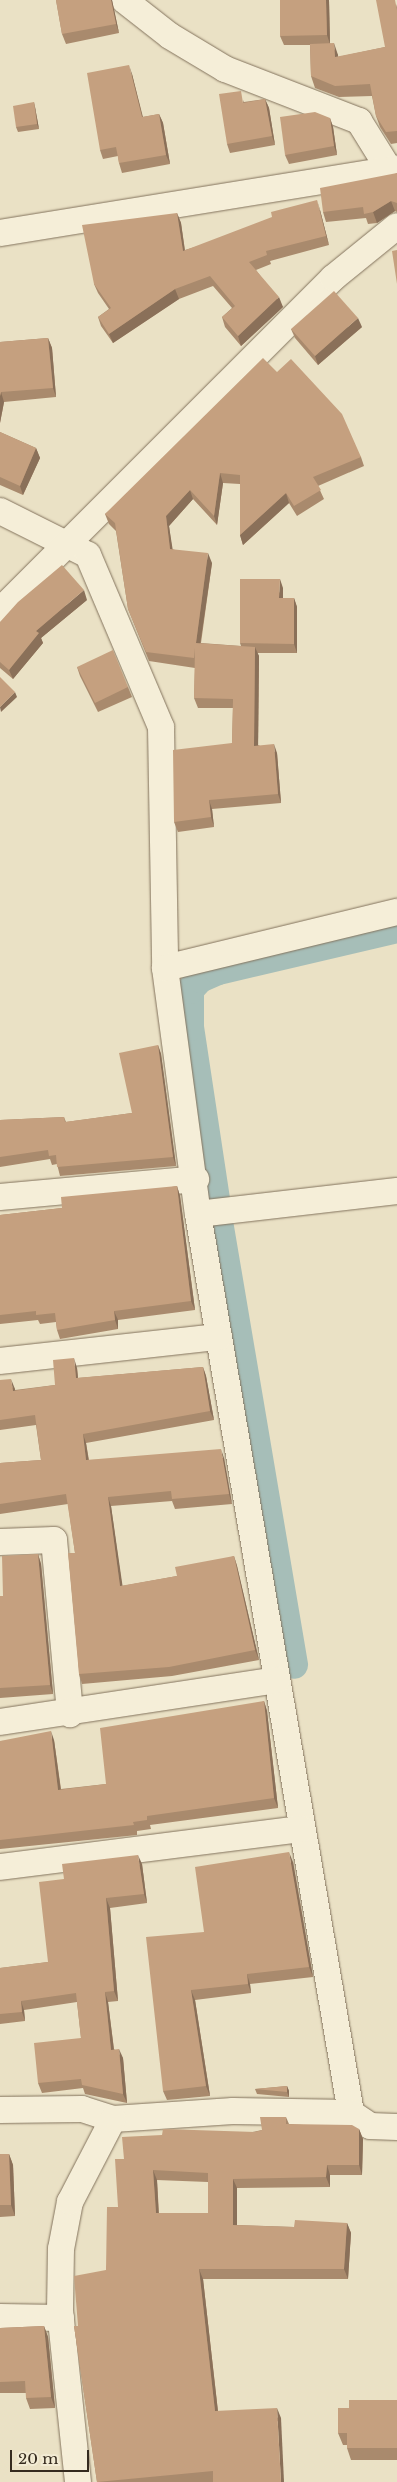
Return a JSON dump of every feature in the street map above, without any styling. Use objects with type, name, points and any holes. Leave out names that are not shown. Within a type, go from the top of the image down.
[{"type":"street","points":[[0,233],[393,170],[359,122],[225,69],[170,36],[124,0]]},
{"type":"street","points":[[0,611],[71,544],[333,278],[397,226]]},
{"type":"street","points":[[0,511],[71,544],[88,555],[161,727],[165,968],[196,1179],[198,1214],[302,1829],[360,2119]]},
{"type":"street","points":[[165,968],[397,912]]},
{"type":"street","points":[[0,1197],[196,1179]]},
{"type":"street","points":[[198,1214],[397,1192]]},
{"type":"street","points":[[0,1361],[219,1337]]},
{"type":"street","points":[[0,1542],[54,1540],[70,1714]]},
{"type":"street","points":[[0,1722],[70,1714],[277,1680]]},
{"type":"street","points":[[0,1867],[302,1829]]},
{"type":"street","points":[[0,2110],[82,2109],[113,2119],[233,2111],[360,2119],[397,2127]]},
{"type":"street","points":[[78,2482],[61,2318],[61,2249],[70,2202],[113,2119]]},
{"type":"street","points":[[0,2317],[61,2318]]},
{"type":"building","points":[[56,0],[111,0],[116,24],[62,34]]},
{"type":"building","points":[[280,0],[326,0],[327,35],[280,36]]},
{"type":"building","points":[[376,0],[395,0],[397,10],[397,131],[386,132],[376,116],[370,84],[335,86],[311,76],[310,44],[334,43],[335,57],[385,47]]},
{"type":"building","points":[[129,65],[142,117],[159,114],[166,155],[119,163],[116,147],[100,150],[87,73]]},
{"type":"building","points":[[241,91],[243,103],[265,99],[272,136],[227,144],[219,94]]},
{"type":"building","points":[[34,102],[37,124],[16,127],[13,106]]},
{"type":"building","points":[[315,112],[330,118],[334,146],[285,155],[280,117]]},
{"type":"building","points":[[397,173],[397,203],[391,201],[373,212],[364,214],[363,207],[323,212],[320,188]]},
{"type":"building","points":[[317,200],[326,236],[266,251],[267,255],[249,262],[279,297],[238,336],[222,317],[235,306],[210,276],[175,289],[109,334],[98,317],[111,308],[94,284],[82,225],[177,213],[183,251],[272,217],[271,212]]},
{"type":"building","points":[[397,250],[397,284],[392,251]]},
{"type":"building","points":[[334,291],[358,318],[315,356],[291,329]]},
{"type":"building","points":[[48,338],[53,388],[1,392],[0,396],[0,342]]},
{"type":"building","points":[[263,358],[277,372],[291,359],[342,414],[361,457],[313,477],[321,490],[294,506],[286,493],[240,535],[240,475],[220,473],[214,516],[190,490],[166,516],[170,549],[208,553],[196,643],[255,647],[254,746],[274,744],[278,794],[209,800],[211,817],[174,822],[173,750],[232,743],[233,699],[194,698],[195,648],[194,658],[146,652],[128,609],[115,523],[105,514]]},
{"type":"building","points":[[0,432],[36,448],[20,486],[0,477]]},
{"type":"building","points":[[62,565],[84,590],[36,631],[39,633],[9,670],[0,662],[0,622],[18,602]]},
{"type":"building","points":[[240,579],[280,579],[279,598],[294,598],[294,644],[240,643]]},
{"type":"building","points":[[113,650],[128,687],[95,703],[77,667]]},
{"type":"building","points":[[0,677],[15,692],[0,707]]},
{"type":"building","points":[[158,1045],[173,1157],[57,1167],[56,1155],[49,1156],[48,1150],[0,1157],[0,1120],[64,1117],[65,1122],[132,1113],[119,1053]]},
{"type":"building","points":[[177,1186],[191,1301],[114,1311],[115,1320],[57,1330],[55,1313],[36,1315],[36,1311],[0,1315],[0,1215],[62,1208],[61,1197]]},
{"type":"building","points":[[74,1358],[76,1378],[203,1367],[210,1411],[83,1434],[86,1460],[221,1449],[229,1494],[172,1499],[171,1491],[108,1497],[120,1586],[177,1576],[175,1567],[234,1556],[255,1650],[169,1667],[79,1674],[68,1553],[75,1553],[66,1494],[0,1504],[0,1463],[41,1460],[35,1415],[0,1420],[0,1380],[11,1379],[13,1391],[55,1385],[53,1360]]},
{"type":"building","points":[[38,1554],[50,1685],[0,1688],[0,1596],[3,1596],[2,1556]]},
{"type":"building","points":[[264,1701],[274,1798],[147,1816],[147,1820],[133,1822],[134,1825],[0,1840],[0,1741],[51,1731],[58,1790],[106,1784],[100,1728]]},
{"type":"building","points":[[289,1852],[309,1967],[247,1974],[248,1984],[191,1990],[206,2086],[163,2091],[146,1937],[204,1932],[195,1867]]},
{"type":"building","points":[[138,1855],[144,1894],[106,1898],[114,1991],[105,1992],[111,2050],[119,2049],[123,2094],[82,2085],[81,2079],[38,2083],[34,2043],[81,2038],[76,1993],[21,2001],[22,2012],[0,2014],[0,1968],[48,1962],[39,1882],[64,1879],[62,1864]]},
{"type":"building","points":[[287,2086],[287,2092],[255,2089]]},
{"type":"building","points":[[260,2117],[286,2117],[286,2124],[352,2125],[359,2129],[359,2165],[327,2165],[326,2177],[233,2179],[233,2225],[294,2227],[295,2220],[347,2223],[344,2269],[199,2269],[215,2411],[277,2408],[281,2482],[213,2482],[213,2471],[97,2482],[74,2326],[78,2326],[74,2276],[106,2270],[107,2207],[118,2207],[115,2159],[124,2159],[122,2137],[162,2135],[163,2129],[255,2132],[262,2130]],"holes":[[[153,2170],[208,2173],[208,2213],[156,2213]]]},
{"type":"building","points":[[0,2154],[9,2154],[11,2205],[0,2205]]},
{"type":"building","points":[[44,2326],[51,2397],[26,2398],[25,2381],[0,2382],[0,2328]]},
{"type":"building","points":[[349,2400],[397,2400],[397,2448],[347,2448],[347,2433],[338,2433],[338,2408],[349,2408]]},
{"type":"waterway","points":[[216,1199],[190,1027],[190,990],[200,979],[218,971],[397,929]]},
{"type":"waterway","points":[[220,1227],[294,1665]]}]
